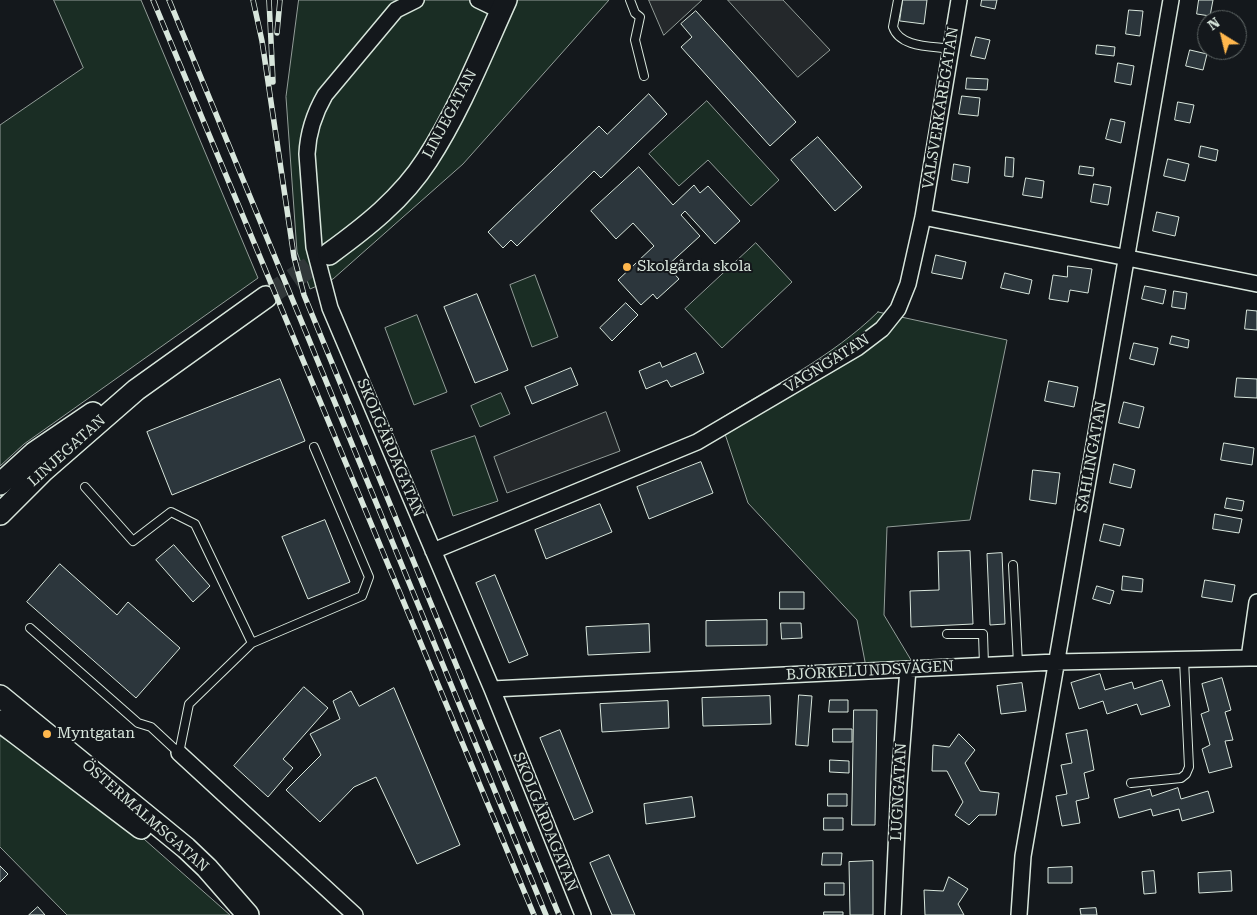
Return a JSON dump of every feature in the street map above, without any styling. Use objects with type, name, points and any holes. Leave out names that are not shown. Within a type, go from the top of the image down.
[{"type":"street","name":"SKOLGÅRDAGATAN","points":[[416,0],[396,10],[325,95],[312,122],[307,154],[314,247],[330,308],[492,689],[583,915]]},
{"type":"street","points":[[478,0],[504,5]]},
{"type":"street","name":"VALSVERKAREGATAN","points":[[923,217],[959,0]]},
{"type":"street","name":"SAHLINGATAN","points":[[1019,915],[1023,856],[1171,0]]},
{"type":"street","name":"LINJEGATAN","points":[[329,254],[371,223],[410,182],[427,160],[442,134],[504,5]]},
{"type":"street","name":"VAGNGATAN","points":[[433,551],[675,452],[717,431],[856,348],[882,329],[904,300],[923,217]]},
{"type":"street","points":[[923,217],[1257,284]]},
{"type":"street","name":"LINJEGATAN","points":[[0,514],[43,471],[136,390],[266,298]]},
{"type":"street","name":"LINJEGATAN","points":[[0,484],[54,438],[86,416],[136,390]]},
{"type":"street","points":[[1253,658],[1257,602]]},
{"type":"street","name":"BJÖRKELUNDSVÄGEN","points":[[492,689],[1056,662],[1253,658]]},
{"type":"street","name":"LUGNGATAN","points":[[893,915],[899,784],[908,669]]},
{"type":"street","name":"ÖSTERMALMSGATAN","points":[[0,696],[186,848],[207,868],[243,909]]},
{"type":"street","name":"ÖSTERMALMSGATAN","points":[[0,721],[139,826],[199,877],[243,909]]},
{"type":"street","points":[[179,753],[355,915]]},
{"type":"lane","points":[[630,0],[635,13],[640,17],[636,40],[644,76]]},
{"type":"lane","points":[[898,0],[893,27],[900,39],[907,42],[951,49]]},
{"type":"lane","points":[[179,753],[189,704],[252,643],[362,596],[369,577],[314,447]]},
{"type":"lane","points":[[85,487],[133,540],[171,512],[195,524],[252,643]]},
{"type":"lane","points":[[1013,565],[1018,664]]},
{"type":"lane","points":[[30,628],[138,723],[151,727],[179,753]]},
{"type":"lane","points":[[947,634],[983,634],[984,665]]},
{"type":"lane","points":[[1131,783],[1181,778],[1186,774],[1188,767],[1184,660]]},
{"type":"green space","points":[[54,0],[141,0],[258,278],[24,444],[0,466],[0,125],[83,68]]},
{"type":"green space","points":[[299,0],[609,0],[463,164],[333,279],[310,289],[297,252],[286,97]]},
{"type":"green space","points":[[707,101],[779,180],[751,206],[708,160],[679,186],[649,154]]},
{"type":"green space","points":[[756,243],[792,282],[722,348],[685,309]]},
{"type":"green space","points":[[535,275],[558,337],[532,347],[510,285]]},
{"type":"green space","points":[[878,312],[1007,340],[970,520],[887,527],[884,615],[914,665],[866,667],[857,620],[748,503],[720,419],[822,357],[842,343]]},
{"type":"green space","points":[[417,315],[447,392],[414,405],[385,328]]},
{"type":"green space","points":[[501,393],[510,414],[480,427],[471,406]]},
{"type":"green space","points":[[475,436],[498,501],[453,516],[431,451]]},
{"type":"green space","points":[[0,736],[58,774],[136,832],[230,915],[67,915],[0,847]]},
{"type":"shaded area","points":[[649,0],[702,0],[664,35]]},
{"type":"shaded area","points":[[728,0],[783,0],[830,50],[798,77]]},
{"type":"shaded area","points":[[606,412],[620,451],[507,493],[494,457]]},
{"type":"building","points":[[903,0],[927,0],[924,24],[900,21]]},
{"type":"building","points":[[982,0],[997,0],[995,9],[981,6]]},
{"type":"building","points":[[1199,0],[1213,0],[1211,10],[1198,10]]},
{"type":"building","points":[[1129,10],[1143,11],[1140,36],[1126,34]]},
{"type":"building","points":[[696,11],[796,122],[770,146],[681,47],[692,37],[681,24]]},
{"type":"building","points":[[976,37],[990,40],[985,59],[971,56]]},
{"type":"building","points":[[1097,45],[1115,47],[1114,56],[1096,54]]},
{"type":"building","points":[[1190,50],[1197,52],[1197,60],[1206,60],[1203,70],[1186,66]]},
{"type":"building","points":[[1118,63],[1134,66],[1131,85],[1115,82]]},
{"type":"building","points":[[967,78],[988,79],[987,90],[966,89]]},
{"type":"building","points":[[649,94],[667,114],[601,178],[594,171],[517,246],[511,240],[503,248],[488,232],[599,126],[607,134]]},
{"type":"building","points":[[962,96],[980,98],[978,116],[959,114]]},
{"type":"building","points":[[1178,102],[1194,105],[1190,123],[1175,120]]},
{"type":"building","points":[[1111,119],[1125,122],[1121,143],[1106,139]]},
{"type":"building","points":[[818,137],[862,187],[835,211],[791,160]]},
{"type":"building","points":[[1201,146],[1218,150],[1216,161],[1199,157]]},
{"type":"building","points":[[1006,157],[1014,158],[1013,177],[1005,176]]},
{"type":"building","points":[[1168,159],[1189,164],[1185,181],[1164,176]]},
{"type":"building","points":[[954,164],[970,167],[968,183],[952,180]]},
{"type":"building","points":[[1080,166],[1094,168],[1093,176],[1079,174]]},
{"type":"building","points":[[639,167],[673,205],[694,185],[700,193],[708,186],[740,221],[715,244],[685,211],[681,215],[700,236],[667,266],[679,279],[657,299],[653,294],[641,305],[618,280],[654,246],[633,223],[616,239],[591,211]]},
{"type":"building","points":[[1026,178],[1044,181],[1042,198],[1023,195]]},
{"type":"building","points":[[1094,184],[1111,187],[1108,205],[1091,202]]},
{"type":"building","points":[[1157,212],[1179,217],[1175,236],[1153,231]]},
{"type":"building","points":[[936,255],[966,262],[962,279],[932,273]]},
{"type":"building","points":[[1068,266],[1092,269],[1088,293],[1070,290],[1068,302],[1049,299],[1053,275],[1067,277]]},
{"type":"building","points":[[1005,273],[1032,280],[1029,294],[1001,288]]},
{"type":"building","points":[[1145,286],[1166,290],[1163,304],[1142,299]]},
{"type":"building","points":[[1174,291],[1187,293],[1185,309],[1172,307]]},
{"type":"building","points":[[477,294],[508,370],[475,383],[444,307]]},
{"type":"building","points":[[626,303],[638,315],[612,341],[600,328]]},
{"type":"building","points":[[1247,310],[1257,311],[1257,330],[1245,329]]},
{"type":"building","points":[[1172,336],[1189,340],[1188,348],[1170,344]]},
{"type":"building","points":[[1134,343],[1158,348],[1154,365],[1130,359]]},
{"type":"building","points":[[696,353],[704,373],[671,387],[667,380],[646,389],[639,371],[660,362],[662,367]]},
{"type":"building","points":[[571,368],[578,385],[532,404],[525,387]]},
{"type":"building","points":[[1237,378],[1257,379],[1257,398],[1235,397]]},
{"type":"building","points":[[280,379],[305,441],[172,495],[147,432]]},
{"type":"building","points":[[1049,381],[1078,387],[1074,407],[1045,401]]},
{"type":"building","points":[[1124,402],[1144,407],[1139,428],[1119,423]]},
{"type":"building","points":[[1224,443],[1254,448],[1252,465],[1221,460]]},
{"type":"building","points":[[701,462],[713,493],[649,519],[637,487]]},
{"type":"building","points":[[1114,464],[1135,470],[1131,488],[1110,483]]},
{"type":"building","points":[[1033,470],[1060,473],[1056,504],[1030,500]]},
{"type":"building","points":[[1227,498],[1244,501],[1242,511],[1225,508]]},
{"type":"building","points":[[600,504],[612,532],[546,559],[535,530]]},
{"type":"building","points":[[1215,514],[1242,519],[1239,533],[1213,529]]},
{"type":"building","points":[[325,520],[350,582],[308,599],[282,537]]},
{"type":"building","points":[[1104,524],[1124,529],[1120,546],[1100,541]]},
{"type":"building","points":[[174,545],[210,586],[193,602],[156,560]]},
{"type":"building","points":[[970,551],[973,624],[911,627],[910,591],[939,590],[938,552]]},
{"type":"building","points":[[1002,553],[1005,624],[990,625],[987,554]]},
{"type":"building","points":[[60,564],[117,615],[128,602],[180,648],[136,698],[27,602]]},
{"type":"building","points":[[495,575],[528,655],[509,663],[476,583]]},
{"type":"building","points":[[1123,576],[1143,579],[1142,592],[1122,590]]},
{"type":"building","points":[[1205,580],[1235,585],[1232,602],[1202,597]]},
{"type":"building","points":[[1097,586],[1114,591],[1110,604],[1093,599]]},
{"type":"building","points":[[780,592],[804,592],[804,609],[780,609]]},
{"type":"building","points":[[767,620],[767,645],[706,646],[706,621]]},
{"type":"building","points":[[781,623],[801,623],[802,638],[782,639]]},
{"type":"building","points":[[649,624],[650,652],[588,655],[586,627]]},
{"type":"building","points":[[1100,674],[1105,690],[1132,682],[1134,689],[1162,680],[1170,706],[1141,715],[1137,704],[1107,714],[1103,701],[1079,709],[1071,683]]},
{"type":"building","points":[[1222,678],[1231,710],[1225,712],[1233,740],[1225,741],[1232,767],[1209,773],[1202,749],[1210,745],[1201,714],[1209,711],[1202,684]]},
{"type":"building","points":[[1022,683],[1026,711],[1001,714],[997,686]]},
{"type":"building","points":[[304,687],[328,708],[283,759],[293,768],[268,797],[234,766]]},
{"type":"building","points":[[394,688],[460,845],[417,864],[376,777],[354,787],[320,822],[286,790],[321,755],[310,734],[340,719],[333,701],[351,691],[359,706]]},
{"type":"building","points":[[799,695],[812,696],[808,746],[796,745]]},
{"type":"building","points":[[770,696],[771,724],[703,726],[702,698]]},
{"type":"building","points":[[830,700],[848,700],[848,712],[829,712]]},
{"type":"building","points":[[668,701],[669,728],[602,732],[600,704]]},
{"type":"building","points":[[854,710],[877,710],[875,825],[852,825]]},
{"type":"building","points":[[833,729],[852,729],[852,742],[833,742]]},
{"type":"building","points":[[560,730],[593,812],[574,820],[540,738]]},
{"type":"building","points":[[1087,730],[1094,770],[1084,773],[1089,798],[1076,801],[1080,823],[1062,826],[1056,796],[1067,794],[1061,765],[1072,763],[1066,734]]},
{"type":"building","points":[[959,734],[975,750],[965,763],[980,791],[999,793],[996,815],[979,815],[969,825],[955,815],[963,802],[947,771],[932,771],[933,745],[949,747]]},
{"type":"building","points":[[830,760],[849,761],[849,773],[830,772]]},
{"type":"building","points":[[1178,788],[1181,799],[1208,791],[1214,812],[1182,821],[1179,809],[1153,816],[1151,809],[1119,818],[1114,799],[1150,789],[1152,796]]},
{"type":"building","points":[[828,794],[847,794],[847,806],[828,806]]},
{"type":"building","points":[[692,797],[695,817],[646,824],[644,804]]},
{"type":"building","points":[[824,818],[843,818],[843,830],[824,830]]},
{"type":"building","points":[[823,853],[842,853],[841,865],[822,865]]},
{"type":"building","points":[[609,855],[635,915],[612,915],[590,863]]},
{"type":"building","points":[[873,861],[873,915],[850,915],[849,862]]},
{"type":"building","points":[[0,866],[8,874],[0,882]]},
{"type":"building","points":[[1072,867],[1072,883],[1048,883],[1048,868]]},
{"type":"building","points":[[1154,871],[1156,893],[1144,894],[1142,872]]},
{"type":"building","points":[[1231,871],[1232,891],[1199,893],[1198,873]]},
{"type":"building","points":[[949,877],[968,889],[958,904],[964,915],[925,915],[924,890],[943,891]]},
{"type":"building","points":[[825,883],[844,883],[844,895],[825,895]]},
{"type":"building","points":[[38,907],[45,915],[29,915]]},
{"type":"building","points":[[1096,908],[1097,915],[1081,915],[1080,909]]},
{"type":"building","points":[[824,912],[843,912],[843,915],[824,915]]},
{"type":"tunnel","points":[[266,297],[329,254]]},
{"type":"railway","points":[[153,0],[534,915]]},
{"type":"railway","points":[[169,0],[546,915]]},
{"type":"railway","points":[[253,0],[262,41],[294,257],[304,295],[559,915]]},
{"type":"railway","points":[[269,0],[273,82]]},
{"type":"railway","points":[[277,33],[280,0]]},
{"type":"place","name":"Skolgårda skola","points":[[627,267]]},
{"type":"place","name":"Myntgatan","points":[[47,734]]}]
